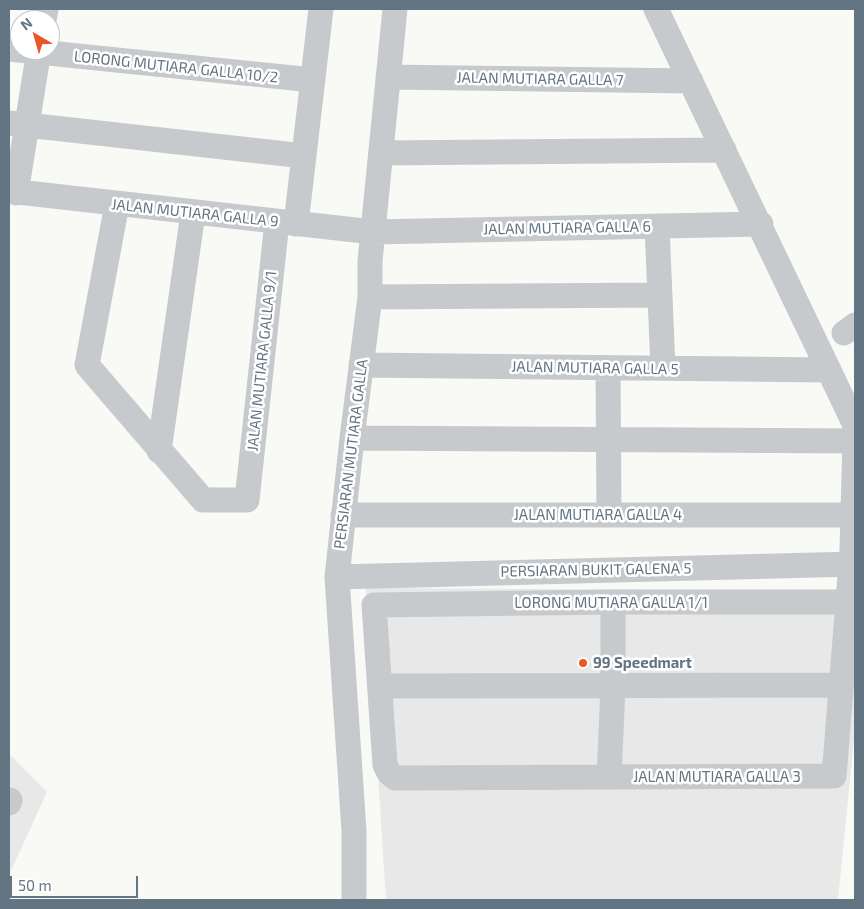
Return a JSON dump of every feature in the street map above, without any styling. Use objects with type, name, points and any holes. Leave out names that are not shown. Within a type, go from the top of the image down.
[{"type":"street","name":"JALAN MUTIARA GALLA 9/1","points":[[159,452],[202,500],[247,500],[286,223],[304,156],[313,80],[317,9]]},
{"type":"street","name":"PERSIARAN MUTIARA GALLA","points":[[354,900],[354,831],[337,577],[370,297],[373,232],[395,9]]},
{"type":"street","points":[[656,9],[761,224],[855,425]]},
{"type":"street","name":"LORONG MUTIARA GALLA 10/2","points":[[60,54],[313,80]]},
{"type":"street","points":[[13,192],[18,124],[37,60]]},
{"type":"street","name":"JALAN MUTIARA GALLA 7","points":[[388,77],[691,81]]},
{"type":"street","points":[[18,124],[304,156]]},
{"type":"street","points":[[381,153],[724,150]]},
{"type":"street","name":"JALAN MUTIARA GALLA 9","points":[[13,192],[373,232]]},
{"type":"street","points":[[118,204],[87,365],[159,452]]},
{"type":"street","points":[[159,452],[193,213]]},
{"type":"street","name":"JALAN MUTIARA GALLA 6","points":[[373,232],[761,224]]},
{"type":"street","points":[[657,226],[663,368]]},
{"type":"street","points":[[370,297],[660,295]]},
{"type":"street","name":"JALAN MUTIARA GALLA 5","points":[[361,365],[829,370]]},
{"type":"street","points":[[608,368],[609,515]]},
{"type":"street","name":"JALAN MUTIARA GALLA 3","points":[[380,686],[385,765],[388,773],[395,778],[834,776],[848,602],[853,564],[855,437]]},
{"type":"street","points":[[352,438],[855,441]]},
{"type":"street","name":"JALAN MUTIARA GALLA 4","points":[[343,515],[853,515]]},
{"type":"street","name":"PERSIARAN BUKIT GALENA 5","points":[[337,577],[853,564]]},
{"type":"street","points":[[609,777],[613,687],[613,602]]},
{"type":"street","name":"LORONG MUTIARA GALLA 1/1","points":[[380,686],[374,605],[848,602]]},
{"type":"street","points":[[380,686],[613,687],[841,685]]},
{"type":"shaded area","points":[[366,588],[855,591],[855,728],[838,900],[386,900]]},
{"type":"shaded area","points":[[9,754],[47,792],[9,875]]},
{"type":"place","name":"99 Speedmart","points":[[583,663]]}]
